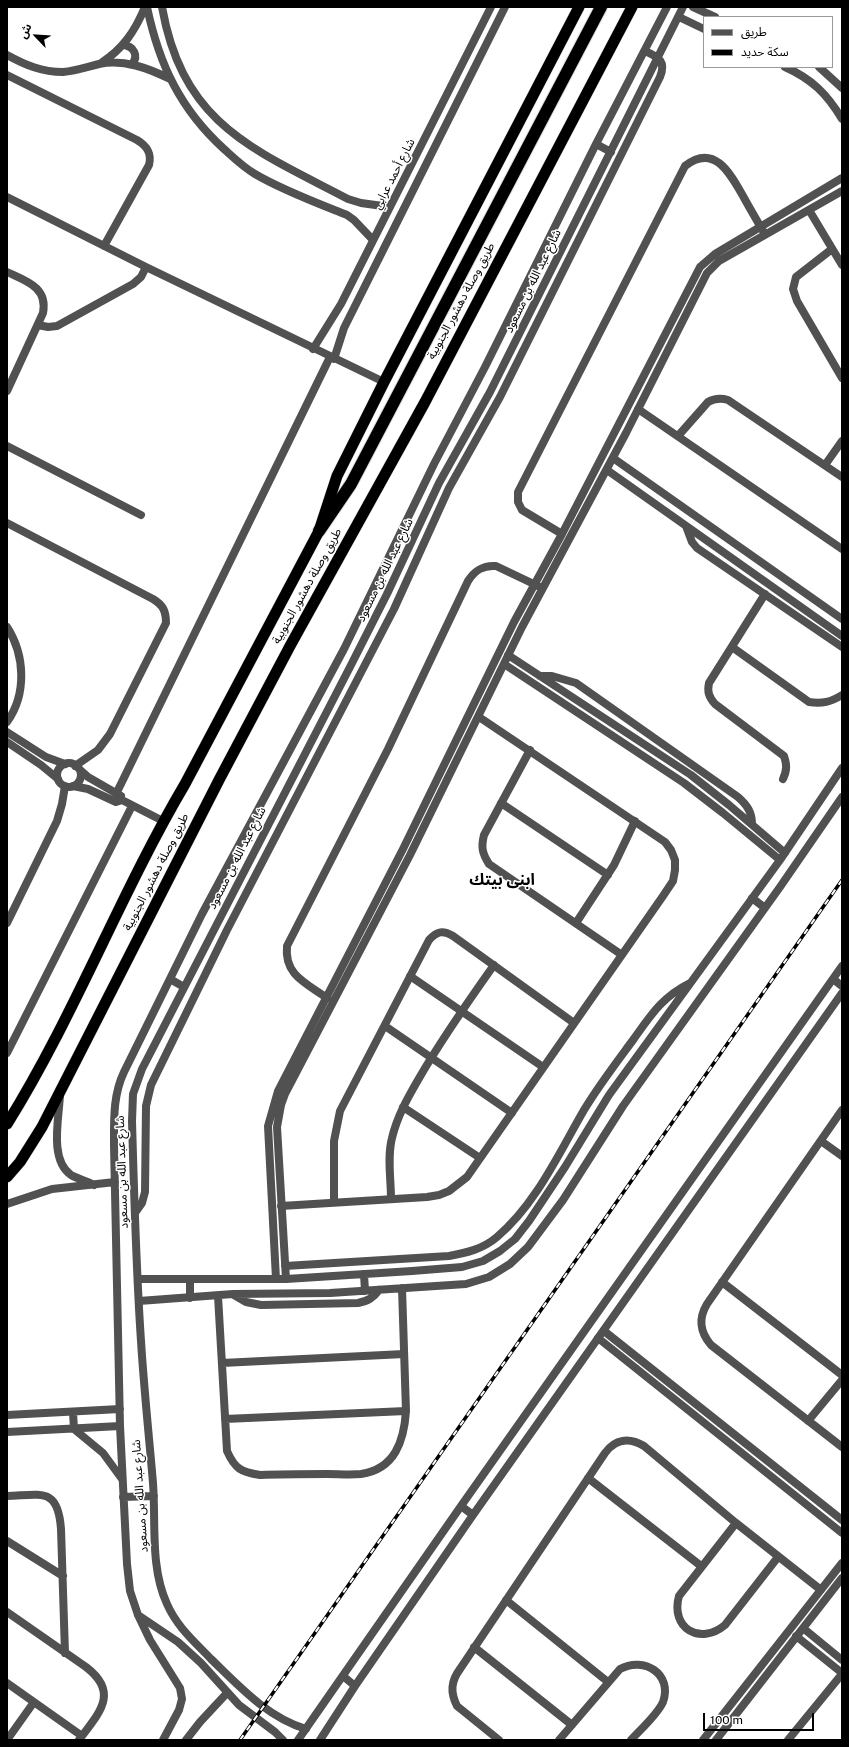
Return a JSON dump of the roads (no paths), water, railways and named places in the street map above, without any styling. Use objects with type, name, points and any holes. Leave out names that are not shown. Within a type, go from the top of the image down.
[{"type":"highway","points":[[319,531],[337,476],[384,382],[579,7]]},
{"type":"highway","name":"طريق وصلة دهشور الجنوبية","points":[[7,1124],[24,1098],[65,1021],[163,821],[185,784],[319,531],[351,484],[601,7]]},
{"type":"highway","name":"طريق وصلة دهشور الجنوبية","points":[[7,1177],[20,1162],[42,1127],[222,773],[290,646],[425,402],[632,7]]},
{"type":"street","points":[[100,64],[123,45],[137,26],[146,7]]},
{"type":"street","points":[[146,7],[158,50],[170,79],[188,109],[201,126],[245,167],[267,180],[347,215],[354,220],[373,240]]},
{"type":"street","points":[[162,7],[172,46],[184,74],[200,101],[229,130],[263,154],[348,199],[361,203],[390,207]]},
{"type":"street","name":"شارع أحمد عرابي","points":[[313,349],[336,314],[491,7]]},
{"type":"street","points":[[117,792],[332,358],[344,328],[505,7]]},
{"type":"street","name":"شارع عبد الله بن مسعود","points":[[163,1740],[178,1713],[181,1694],[177,1682],[156,1651],[138,1615],[129,1583],[123,1497],[120,1426],[114,1116],[118,1089],[123,1075],[170,979],[344,649],[434,464],[487,363],[596,144],[667,7]]},
{"type":"street","name":"شارع عبد الله بن مسعود","points":[[306,1729],[282,1720],[250,1696],[180,1627],[167,1604],[158,1575],[156,1560],[154,1496],[141,1342],[132,1121],[133,1094],[142,1069],[362,644],[439,483],[490,392],[528,318],[683,7]]},
{"type":"street","points":[[693,7],[713,16]]},
{"type":"street","points":[[678,17],[703,29]]},
{"type":"street","points":[[123,45],[130,47],[134,52],[135,58],[132,64]]},
{"type":"street","points":[[135,1213],[142,1203],[146,1192],[148,1095],[151,1085],[216,950],[394,609],[449,488],[500,397],[663,70],[662,63],[658,58],[645,51]]},
{"type":"street","points":[[7,56],[30,66],[50,71],[74,71],[100,64],[132,64],[170,79]]},
{"type":"street","points":[[788,68],[820,88],[831,101],[842,119]]},
{"type":"street","points":[[820,68],[842,88]]},
{"type":"street","points":[[7,75],[145,144],[149,150],[151,157],[149,164],[104,246]]},
{"type":"street","points":[[596,144],[611,152]]},
{"type":"street","points":[[419,149],[430,155]]},
{"type":"street","points":[[562,534],[522,510],[518,502],[518,492],[685,166],[693,159],[704,157],[714,160],[724,166],[733,178],[765,235]]},
{"type":"street","points":[[310,1039],[327,998],[514,622],[562,534],[700,267],[715,254],[842,178]]},
{"type":"street","points":[[286,1280],[281,1206],[274,1147],[268,1126],[278,1091],[310,1039],[368,935],[508,655],[607,470],[707,273],[719,261],[842,191]]},
{"type":"street","points":[[7,197],[313,349],[384,382]]},
{"type":"street","points":[[809,210],[842,265]]},
{"type":"street","points":[[569,236],[578,241]]},
{"type":"street","points":[[832,249],[796,276],[793,289],[797,300],[842,378]]},
{"type":"street","points":[[38,325],[48,328],[57,326],[133,284],[141,278],[146,267]]},
{"type":"street","points":[[7,272],[34,286],[40,291],[44,305],[43,313],[38,325],[7,391]]},
{"type":"street","points":[[528,318],[537,323]]},
{"type":"street","points":[[490,392],[500,397]]},
{"type":"street","points":[[678,436],[708,402],[713,399],[724,398],[842,477]]},
{"type":"street","points":[[638,409],[841,545]]},
{"type":"street","points":[[616,428],[626,433]]},
{"type":"street","points":[[825,465],[842,441]]},
{"type":"street","points":[[7,446],[141,515]]},
{"type":"street","points":[[613,458],[842,619]]},
{"type":"street","points":[[607,470],[842,636]]},
{"type":"street","points":[[439,483],[449,488]]},
{"type":"street","points":[[7,524],[153,599],[159,603],[166,615],[166,623],[116,725],[98,750],[77,767]]},
{"type":"street","points":[[686,526],[688,534],[697,548],[842,647]]},
{"type":"street","points":[[327,998],[295,976],[289,967],[286,957],[287,946],[395,735],[468,581],[477,570],[489,566],[496,566],[543,588]]},
{"type":"street","points":[[765,594],[709,683],[708,690],[710,698],[715,704],[784,756],[786,772],[783,779]]},
{"type":"street","points":[[7,627],[18,651],[22,673],[19,696],[7,722]]},
{"type":"street","points":[[362,644],[374,649]]},
{"type":"street","points":[[732,647],[809,702],[818,704],[828,702],[842,695]]},
{"type":"street","points":[[508,655],[691,775],[785,852]]},
{"type":"street","points":[[504,664],[684,783],[720,810],[780,860]]},
{"type":"street","points":[[540,676],[552,676],[576,683],[738,797],[748,807],[752,824]]},
{"type":"street","points":[[478,696],[486,700]]},
{"type":"street","points":[[324,717],[334,722]]},
{"type":"street","points":[[281,1206],[439,1195],[449,1191],[468,1177],[673,881],[675,870],[673,855],[666,842],[530,750],[478,717]]},
{"type":"street","points":[[7,732],[46,757],[77,767],[88,777],[117,792],[121,796],[122,800],[163,821]]},
{"type":"street","points":[[7,742],[41,765],[62,784],[88,789],[116,802],[122,800]]},
{"type":"street","points":[[530,750],[484,835],[481,845],[483,855],[489,864],[622,955]]},
{"type":"street","points":[[58,779],[57,775],[59,768],[65,764]]},
{"type":"street","points":[[7,923],[57,821],[69,786],[79,780],[80,773],[77,767]]},
{"type":"street","points":[[138,1279],[286,1280],[462,1267],[483,1261],[500,1251],[514,1239],[529,1221],[609,1095],[780,860],[841,770]]},
{"type":"street","points":[[286,789],[297,795]]},
{"type":"street","points":[[139,1301],[233,1294],[365,1291],[466,1284],[489,1277],[510,1264],[528,1247],[563,1200],[623,1106],[765,908],[842,797]]},
{"type":"street","points":[[501,803],[608,875]]},
{"type":"street","points":[[7,1053],[132,806]]},
{"type":"street","points":[[576,923],[608,875],[635,821]]},
{"type":"street","points":[[752,898],[765,908]]},
{"type":"street","points":[[360,931],[368,935]]},
{"type":"street","points":[[334,1202],[334,1141],[340,1111],[410,976],[434,934],[447,932],[574,1023]]},
{"type":"street","points":[[206,945],[216,950]]},
{"type":"street","points":[[391,1199],[391,1140],[403,1107],[431,1058],[461,1011],[494,965]]},
{"type":"street","points":[[298,1740],[842,966]]},
{"type":"street","points":[[410,976],[543,1068]]},
{"type":"street","points":[[170,979],[184,986]]},
{"type":"street","points":[[833,979],[842,986]]},
{"type":"street","points":[[285,1266],[422,1258],[466,1253],[482,1247],[496,1238],[519,1214],[538,1187],[598,1087],[664,999],[676,989],[691,983]]},
{"type":"street","points":[[320,1740],[355,1686],[474,1515],[842,993]]},
{"type":"street","points":[[384,1026],[512,1113]]},
{"type":"street","points":[[766,1074],[778,1083]]},
{"type":"street","points":[[598,1087],[609,1095]]},
{"type":"street","points":[[60,1090],[57,1143],[58,1156],[64,1167],[72,1175],[94,1185]]},
{"type":"street","points":[[403,1107],[480,1158]]},
{"type":"street","points":[[842,1110],[722,1282],[707,1304],[701,1316],[702,1328],[707,1340],[842,1447]]},
{"type":"street","points":[[821,1140],[842,1156]]},
{"type":"street","points":[[274,1147],[276,1280]]},
{"type":"street","points":[[555,1160],[565,1166]]},
{"type":"street","points":[[7,1204],[52,1189],[115,1182]]},
{"type":"street","points":[[685,1188],[698,1196]]},
{"type":"street","points":[[519,1214],[529,1221]]},
{"type":"street","points":[[422,1258],[423,1270]]},
{"type":"street","points":[[364,1274],[365,1291]]},
{"type":"street","points":[[190,1279],[190,1298]]},
{"type":"street","points":[[722,1282],[842,1375]]},
{"type":"street","points":[[218,1296],[227,1452],[233,1465],[246,1473],[260,1475],[361,1474],[377,1469],[391,1459],[400,1445],[405,1425],[406,1411],[402,1288]]},
{"type":"street","points":[[233,1294],[246,1302],[261,1305],[358,1303],[367,1301],[374,1297],[379,1290]]},
{"type":"street","points":[[604,1331],[841,1519],[833,1525]]},
{"type":"street","points":[[598,1338],[842,1533]]},
{"type":"street","points":[[621,1356],[626,1349]]},
{"type":"street","points":[[222,1363],[404,1354]]},
{"type":"street","points":[[808,1421],[842,1380]]},
{"type":"street","points":[[7,1416],[120,1409]]},
{"type":"street","points":[[225,1419],[406,1411]]},
{"type":"street","points":[[73,1412],[74,1428],[102,1453],[122,1480]]},
{"type":"street","points":[[7,1432],[120,1426]]},
{"type":"street","points":[[499,1740],[463,1712],[454,1699],[453,1682],[474,1647],[588,1478],[610,1447],[615,1443],[630,1440],[637,1442],[778,1557],[821,1590]]},
{"type":"street","points":[[588,1478],[701,1566]]},
{"type":"street","points":[[7,1496],[44,1495],[50,1498],[57,1505],[60,1514],[65,1653]]},
{"type":"street","points":[[123,1497],[154,1496]]},
{"type":"street","points":[[461,1506],[474,1515]]},
{"type":"street","points":[[736,1523],[679,1596],[677,1611],[683,1625],[688,1630],[704,1635],[712,1634],[725,1625],[778,1557]]},
{"type":"street","points":[[7,1541],[63,1576]]},
{"type":"street","points":[[703,1740],[842,1562]]},
{"type":"street","points":[[716,1740],[842,1578]]},
{"type":"street","points":[[506,1600],[608,1682]]},
{"type":"street","points":[[7,1612],[98,1676],[103,1685],[105,1696],[102,1706],[81,1738],[7,1683]]},
{"type":"street","points":[[138,1615],[178,1642],[201,1663],[227,1693],[284,1740]]},
{"type":"street","points":[[802,1628],[842,1660]]},
{"type":"street","points":[[788,1740],[842,1673],[796,1636]]},
{"type":"street","points":[[474,1647],[572,1725]]},
{"type":"street","points":[[820,1655],[826,1647]]},
{"type":"street","points":[[560,1740],[620,1669],[634,1664],[642,1664],[650,1667],[661,1678],[664,1694],[663,1702],[659,1709],[631,1740]]},
{"type":"street","points":[[763,1664],[771,1670]]},
{"type":"street","points":[[343,1676],[355,1686]]},
{"type":"street","points":[[186,1740],[200,1722],[227,1693]]},
{"type":"street","points":[[7,1740],[34,1702]]},
{"type":"railway","points":[[240,1740],[842,880]]},
{"type":"district","name":"ابنى بيتك","points":[[502,880]]}]
